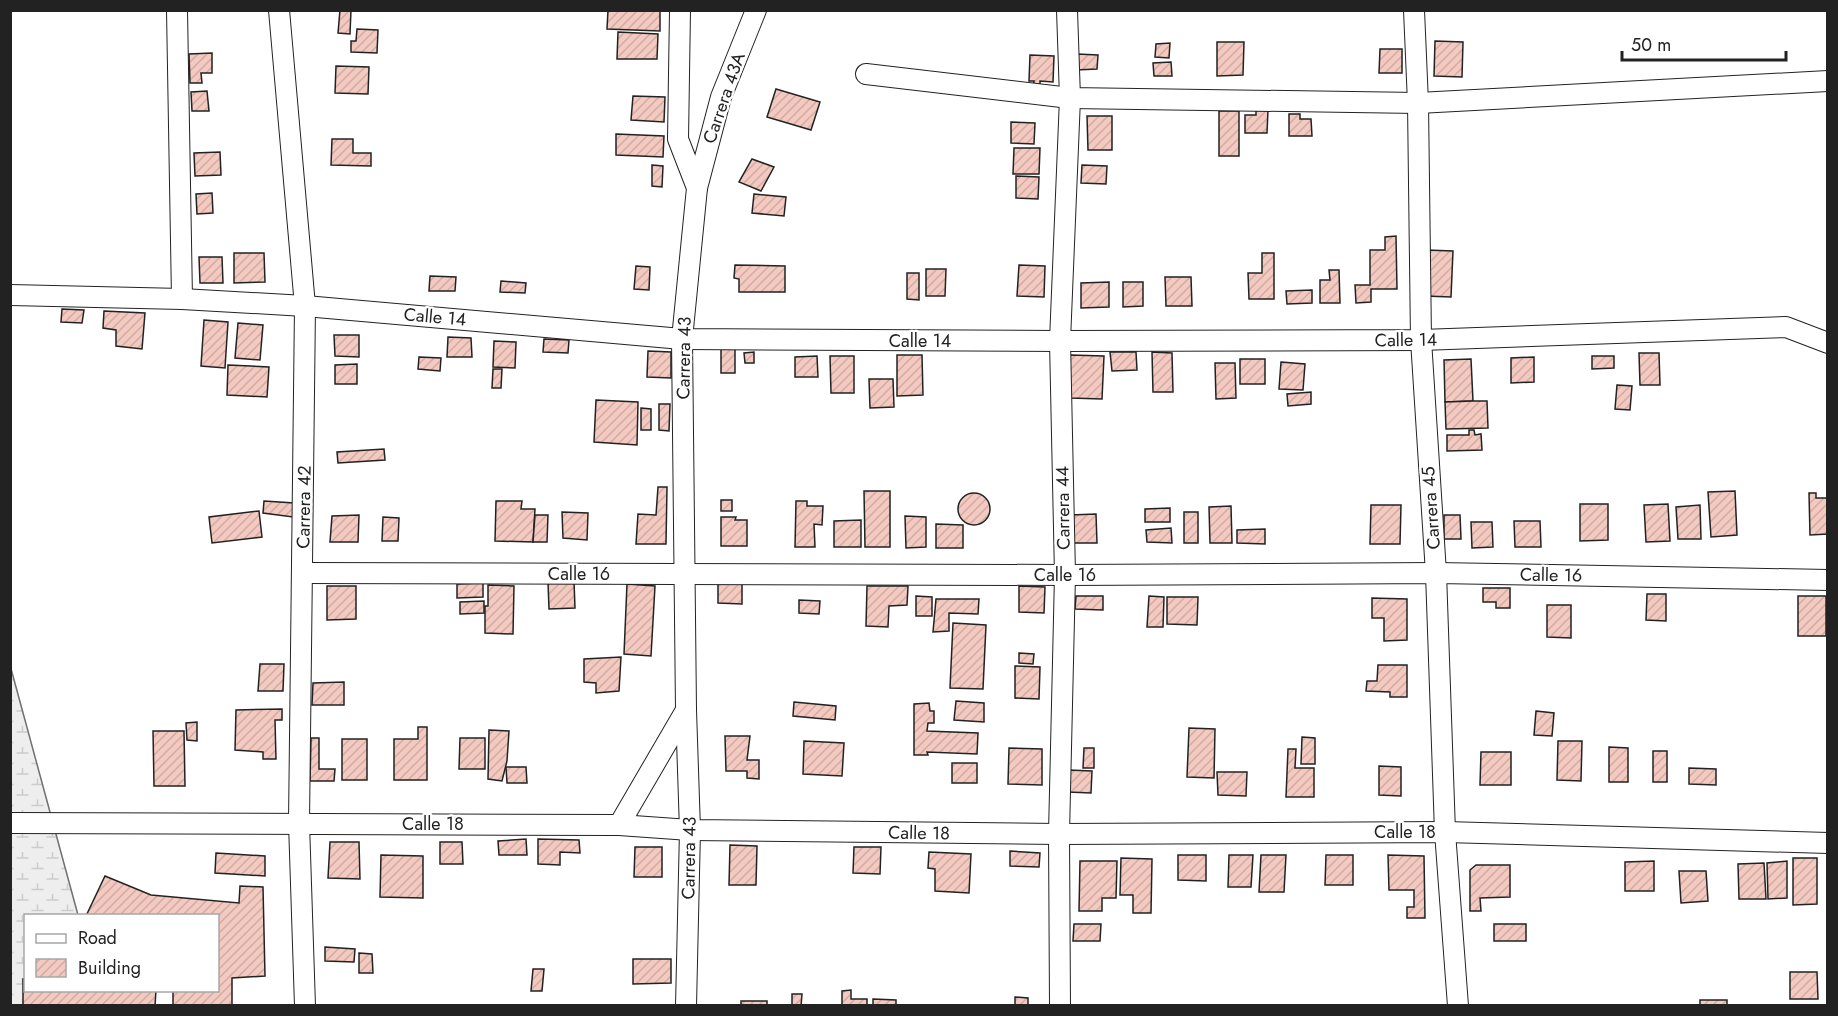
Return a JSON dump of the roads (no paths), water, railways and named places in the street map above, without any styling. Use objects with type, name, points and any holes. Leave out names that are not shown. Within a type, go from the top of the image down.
[{"type":"street","points":[[177,10],[182,299]]},
{"type":"street","name":"Carrera 42","points":[[279,10],[305,306],[299,823],[305,1005]]},
{"type":"street","name":"Carrera 43","points":[[680,10],[678,139],[696,188],[682,339],[686,710],[690,830],[686,1005]]},
{"type":"street","name":"Carrera 43A","points":[[696,188],[721,97],[756,10]]},
{"type":"street","name":"Carrera 44","points":[[1060,1005],[1059,834],[1065,575],[1060,341],[1070,98],[1067,10]]},
{"type":"street","name":"Carrera 45","points":[[1414,10],[1418,103],[1421,340],[1436,573],[1446,832],[1458,1005]]},
{"type":"street","points":[[866,74],[1070,98],[1418,103],[1827,81]]},
{"type":"street","name":"Calle 14","points":[[10,295],[182,299],[305,306],[682,339],[1421,340],[1786,327],[1827,343]]},
{"type":"street","name":"Calle 16","points":[[303,573],[1065,575],[1436,573],[1827,580]]},
{"type":"street","points":[[619,825],[686,710]]},
{"type":"street","name":"Calle 18","points":[[10,823],[619,825],[690,830],[1059,834],[1446,832],[1827,843]]}]
